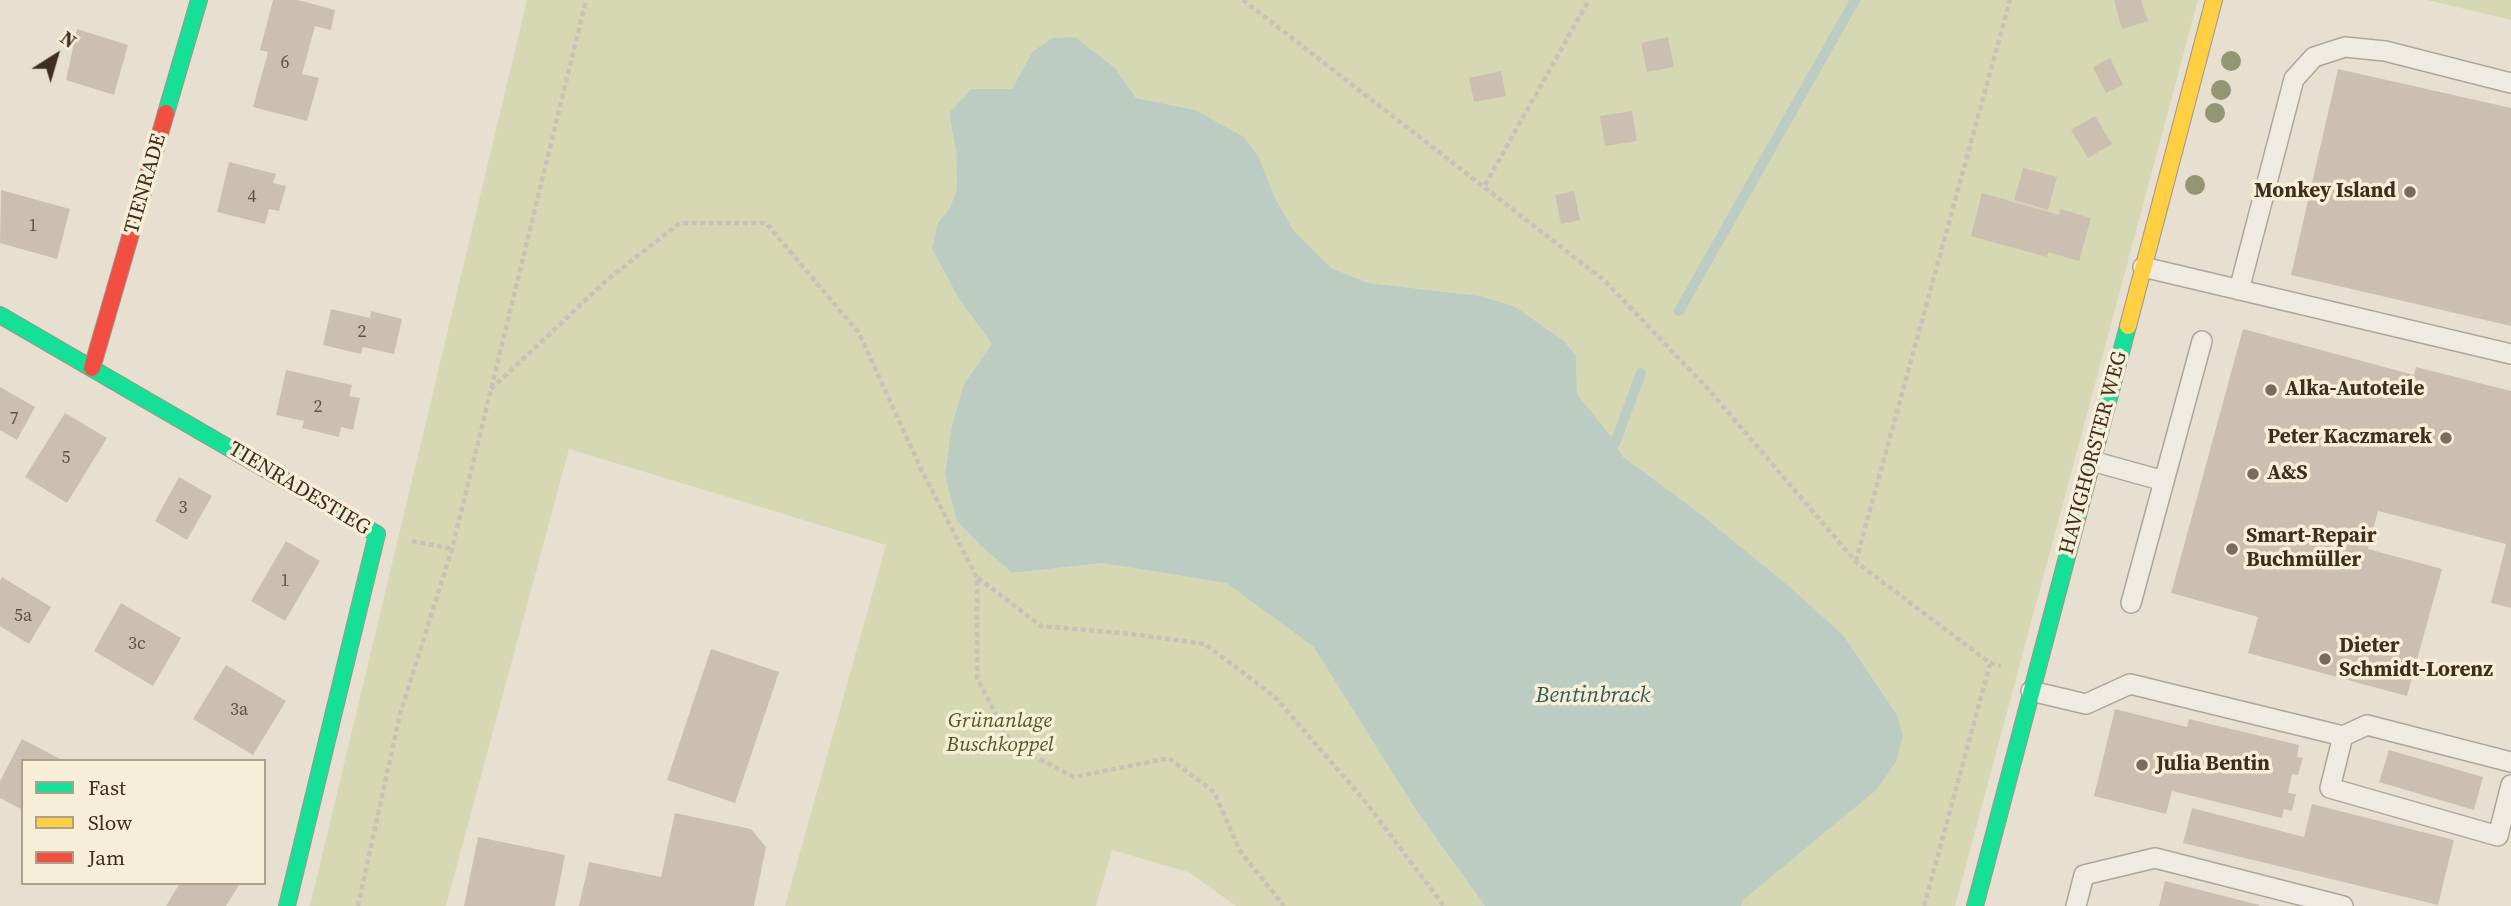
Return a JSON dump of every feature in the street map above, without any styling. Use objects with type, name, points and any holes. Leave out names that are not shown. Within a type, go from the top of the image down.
[{"type":"street","name":"TIENRADE","points":[[92,368],[199,0]]},
{"type":"street","name":"HAVIGHORSTER WEG","points":[[1975,906],[2214,0]]},
{"type":"street","name":"TIENRADESTIEG","points":[[0,315],[377,534],[287,906]]},
{"type":"lane","points":[[2239,290],[2294,79],[2314,57],[2344,47],[2385,51],[2511,83]]},
{"type":"lane","points":[[2143,267],[2511,354]]},
{"type":"lane","points":[[2131,603],[2202,341]]},
{"type":"lane","points":[[2092,461],[2164,481]]},
{"type":"lane","points":[[2034,683],[2086,704],[2130,684],[2343,737],[2367,725],[2511,762]]},
{"type":"lane","points":[[2343,737],[2330,788],[2498,836],[2511,785]]},
{"type":"lane","points":[[2076,906],[2084,875],[2155,858],[2343,906]]},
{"type":"path","points":[[358,906],[400,715],[452,548],[586,0]]},
{"type":"path","points":[[1243,0],[1605,281],[1709,390],[1856,562],[1990,663],[2034,683]]},
{"type":"path","points":[[1485,186],[1589,0]]},
{"type":"path","points":[[1856,562],[2010,0]]},
{"type":"path","points":[[491,389],[608,279],[680,223],[766,223],[859,333],[922,471],[977,578],[1041,626],[1205,644],[1275,697],[1364,800],[1444,906]]},
{"type":"path","points":[[977,578],[977,678],[1012,745],[1074,776],[1169,758],[1214,792],[1240,851],[1284,906]]},
{"type":"path","points":[[1924,906],[1990,663]]},
{"type":"green space","name":"Grünanlage Buschkoppel","points":[[527,0],[2198,0],[1955,906],[1741,906],[1743,900],[1897,715],[1844,636],[1790,587],[1698,512],[1622,456],[1611,436],[1577,394],[1576,356],[1564,341],[1516,307],[1481,296],[1368,283],[1331,268],[1294,231],[1274,196],[1195,110],[1136,98],[1115,68],[1075,37],[1065,38],[1033,51],[1012,89],[971,89],[949,113],[956,152],[957,189],[950,208],[938,223],[932,249],[959,299],[992,344],[964,384],[957,521],[1012,573],[1102,563],[1226,583],[1313,645],[1418,813],[1485,906],[1236,906],[1188,872],[1112,850],[1096,906],[785,906],[886,545],[569,449],[446,906],[310,906]]},
{"type":"green space","points":[[2427,0],[2511,0],[2511,20]]},
{"type":"water","name":"Bentinbrack","points":[[1075,37],[1115,68],[1136,98],[1195,110],[1244,137],[1259,158],[1274,196],[1294,231],[1331,268],[1368,283],[1481,296],[1516,307],[1564,341],[1576,356],[1577,394],[1611,436],[1622,456],[1698,512],[1790,587],[1844,636],[1897,715],[1903,736],[1896,762],[1876,790],[1743,900],[1741,906],[1485,906],[1418,813],[1313,646],[1226,583],[1102,563],[1012,573],[981,546],[957,521],[945,475],[952,426],[964,384],[992,344],[959,299],[932,249],[938,223],[950,208],[957,189],[956,152],[949,113],[971,89],[1012,89],[1033,51],[1053,38]]},
{"type":"building","points":[[273,0],[298,0],[335,10],[331,30],[315,26],[302,74],[319,78],[307,121],[253,107],[268,52],[260,50]]},
{"type":"building","points":[[2114,0],[2141,0],[2148,21],[2122,29]]},
{"type":"building","points":[[77,29],[128,45],[114,95],[66,80]]},
{"type":"building","points":[[1668,37],[1674,67],[1647,72],[1641,43]]},
{"type":"building","points":[[2110,58],[2123,85],[2106,93],[2093,67]]},
{"type":"building","name":"Monkey Island","points":[[2338,69],[2511,108],[2511,326],[2291,275]]},
{"type":"building","points":[[1501,71],[1506,96],[1474,102],[1469,78]]},
{"type":"building","points":[[1632,111],[1637,141],[1605,146],[1600,116]]},
{"type":"building","points":[[2095,116],[2112,144],[2088,158],[2071,130]]},
{"type":"building","points":[[229,162],[276,174],[273,183],[286,186],[279,211],[269,209],[265,224],[217,212]]},
{"type":"building","points":[[2023,168],[2057,177],[2048,210],[2014,200]]},
{"type":"building","points":[[1,190],[70,209],[57,259],[0,243]]},
{"type":"building","points":[[1574,191],[1580,220],[1561,224],[1555,195]]},
{"type":"building","points":[[1982,193],[2059,215],[2060,209],[2091,218],[2079,261],[2048,252],[2047,257],[1971,236]]},
{"type":"building","points":[[331,309],[370,318],[371,311],[402,319],[394,354],[363,347],[361,354],[323,345]]},
{"type":"building","points":[[2243,329],[2414,375],[2416,367],[2511,391],[2511,608],[2491,603],[2506,544],[2378,511],[2368,549],[2442,569],[2407,696],[2248,653],[2258,617],[2171,593]]},
{"type":"building","points":[[286,370],[352,385],[349,396],[360,398],[353,430],[341,427],[339,437],[302,428],[304,421],[276,415]]},
{"type":"building","points":[[0,387],[35,407],[17,440],[0,430]]},
{"type":"building","points":[[65,413],[107,438],[67,503],[25,477]]},
{"type":"building","points":[[179,477],[212,496],[187,540],[155,521]]},
{"type":"building","points":[[286,541],[320,561],[285,621],[251,601]]},
{"type":"building","points":[[2,577],[51,607],[29,644],[0,626]]},
{"type":"building","points":[[121,603],[181,638],[153,686],[94,651]]},
{"type":"building","points":[[711,649],[779,672],[735,803],[667,780]]},
{"type":"building","points":[[226,665],[286,701],[253,755],[193,719]]},
{"type":"building","points":[[2115,709],[2187,727],[2189,719],[2299,745],[2297,757],[2303,758],[2298,775],[2292,774],[2288,793],[2296,794],[2292,811],[2284,809],[2282,818],[2172,791],[2166,814],[2094,796]]},
{"type":"building","points":[[22,739],[60,759],[21,759],[21,809],[0,798],[0,781]]},
{"type":"building","points":[[2389,750],[2483,777],[2474,810],[2379,782]]},
{"type":"building","points":[[2312,804],[2454,840],[2438,905],[2183,843],[2192,808],[2304,837]]},
{"type":"building","points":[[675,813],[751,829],[766,847],[754,906],[579,906],[589,862],[661,877]]},
{"type":"building","points":[[478,837],[565,855],[555,906],[464,906]]},
{"type":"building","points":[[2165,881],[2259,905],[2259,906],[2159,906]]},
{"type":"building","points":[[179,885],[239,885],[226,906],[166,906]]},
{"type":"waterway","points":[[1679,311],[1855,0]]},
{"type":"waterway","points":[[1615,443],[1641,373]]},
{"type":"traffic: fast","points":[[166,113],[199,0]]},
{"type":"traffic: fast","points":[[0,315],[377,534],[287,906]]},
{"type":"traffic: fast","points":[[1975,906],[2128,326]]},
{"type":"traffic: slow","points":[[2128,326],[2214,0]]},
{"type":"traffic: jam","points":[[92,368],[166,113]]},
{"type":"place","name":"Monkey Island","points":[[2410,192]]},
{"type":"place","name":"Alka-Autoteile","points":[[2271,390]]},
{"type":"place","name":"Peter Kaczmarek","points":[[2446,438]]},
{"type":"place","name":"A&S","points":[[2253,474]]},
{"type":"place","name":"Smart-Repair Buchmüller","points":[[2232,549]]},
{"type":"place","name":"Dieter Schmidt-Lorenz","points":[[2325,659]]},
{"type":"place","name":"Julia Bentin","points":[[2142,765]]}]
